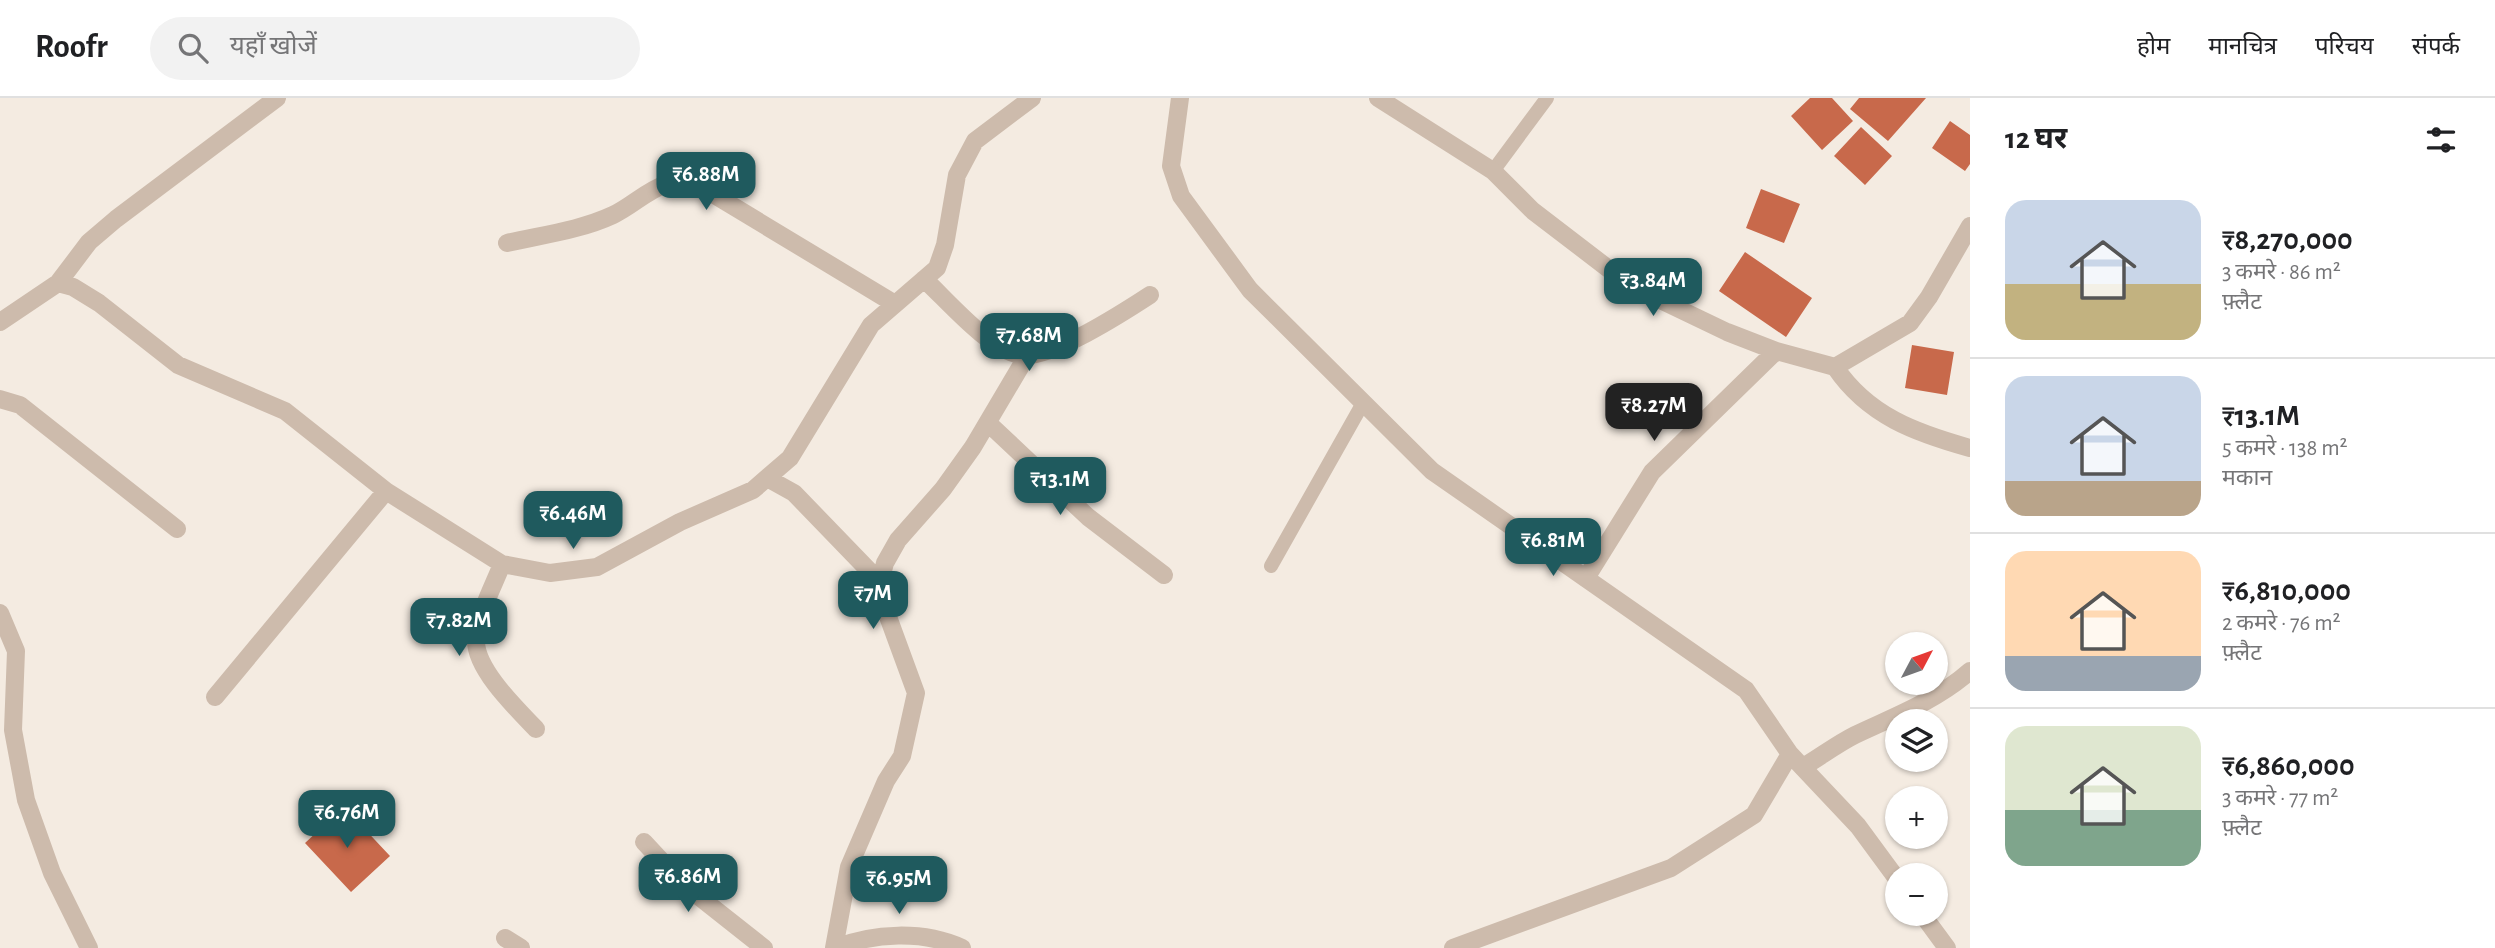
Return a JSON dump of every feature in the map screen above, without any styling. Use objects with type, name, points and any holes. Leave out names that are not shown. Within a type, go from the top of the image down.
[{"type":"street","points":[[0,322],[58,283],[89,243],[116,219],[278,98]]},
{"type":"street","points":[[58,283],[73,287],[99,303],[178,365],[285,411],[386,492],[502,564],[550,573],[597,567],[680,522],[753,490],[790,458],[871,325],[937,268],[946,245],[957,175],[975,141],[1032,98]]},
{"type":"street","points":[[1180,98],[1171,166],[1181,196],[1250,290],[1432,471],[1746,690],[1796,760],[1858,826],[1885,863]]},
{"type":"street","points":[[1378,98],[1493,171],[1533,211],[1631,286],[1727,332],[1776,351],[1835,368],[1852,393],[1883,414],[1931,437],[1970,448]]},
{"type":"street","points":[[507,243],[614,215],[667,183],[683,181],[703,188],[895,304]]},
{"type":"street","points":[[1835,368],[1910,323],[1929,297],[1970,226]]},
{"type":"street","points":[[924,279],[991,341],[1020,355],[1039,353],[1103,326],[1150,295]]},
{"type":"street","points":[[1586,578],[1652,472],[1776,351]]},
{"type":"street","points":[[834,948],[849,867],[886,781],[902,756],[916,693],[883,603],[880,582],[885,564],[898,540],[943,489],[988,423],[1028,354]]},
{"type":"street","points":[[0,399],[20,405],[177,529]]},
{"type":"street","points":[[988,423],[1088,517],[1164,575]]},
{"type":"street","points":[[767,478],[794,493],[880,582]]},
{"type":"street","points":[[215,697],[386,492]]},
{"type":"street","points":[[502,564],[481,620],[476,640],[479,656],[506,695],[536,730]]},
{"type":"street","points":[[0,612],[16,651],[13,730],[26,800],[52,873],[89,948]]},
{"type":"street","points":[[1453,948],[1671,868],[1754,815],[1796,760],[1938,695],[1970,671]]},
{"type":"street","points":[[644,842],[691,891],[764,948]]},
{"type":"street","points":[[1931,926],[1947,948]]},
{"type":"street","points":[[834,948],[857,939],[906,935],[962,948]]},
{"type":"street","points":[[505,938],[521,948]]},
{"type":"lane","points":[[1493,171],[1548,98]]},
{"type":"lane","points":[[1271,566],[1363,403]]},
{"type":"building","points":[[1810,98],[1832,98],[1853,121],[1822,150],[1791,116]]},
{"type":"building","points":[[1859,98],[1926,98],[1888,141],[1850,109]]},
{"type":"building","points":[[1950,121],[1970,135],[1970,164],[1965,171],[1932,148]]},
{"type":"building","points":[[1861,127],[1892,156],[1865,185],[1834,156]]},
{"type":"building","points":[[1761,189],[1800,204],[1784,243],[1746,228]]},
{"type":"building","points":[[1745,252],[1812,298],[1786,337],[1719,291]]},
{"type":"building","points":[[1912,345],[1954,352],[1947,395],[1905,388]]},
{"type":"building","points":[[344,807],[390,856],[351,892],[305,843]]}]
